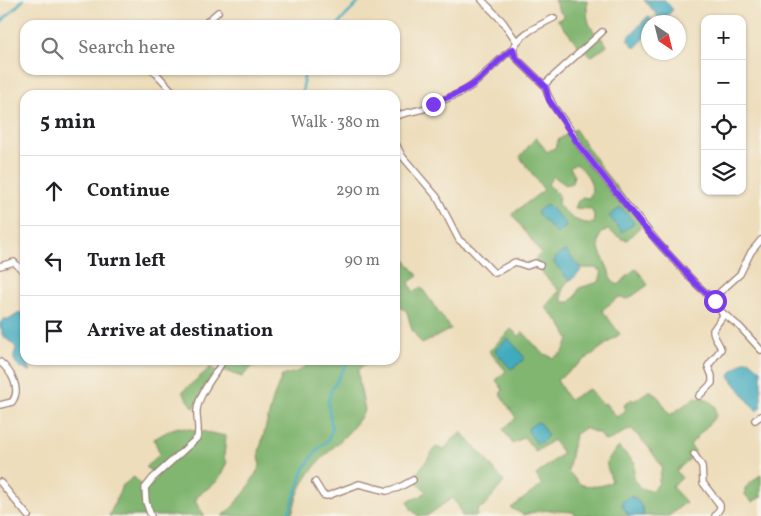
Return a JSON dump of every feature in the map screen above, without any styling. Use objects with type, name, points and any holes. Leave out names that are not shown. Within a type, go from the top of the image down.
[{"type":"street","points":[[482,0],[518,42]]},
{"type":"street","points":[[209,20],[218,12]]},
{"type":"street","points":[[400,115],[429,106],[462,92],[513,49],[534,28],[554,18]]},
{"type":"street","points":[[545,86],[547,82],[602,32]]},
{"type":"street","points":[[513,49],[515,57],[545,86],[549,100],[581,148],[654,239],[696,284],[715,301],[723,313],[740,327],[761,350]]},
{"type":"street","points":[[158,75],[171,90]]},
{"type":"street","points":[[400,152],[437,197],[459,240],[471,249],[493,272],[495,273],[515,262],[527,266],[535,263],[540,265]]},
{"type":"street","points":[[715,301],[720,292],[740,274],[751,252],[761,240]]},
{"type":"street","points":[[0,266],[14,262],[20,268]]},
{"type":"street","points":[[699,396],[712,383],[712,376],[708,366],[721,349],[713,330],[721,320],[723,313]]},
{"type":"street","points":[[0,362],[14,378],[16,395],[12,402],[0,405]]},
{"type":"street","points":[[151,516],[146,502],[146,488],[153,478],[198,438],[197,409],[200,400],[220,365]]},
{"type":"street","points":[[755,420],[761,416]]},
{"type":"street","points":[[694,454],[702,466],[703,483],[720,505],[715,516]]},
{"type":"street","points":[[315,482],[322,495],[327,496],[359,484],[387,491],[398,488],[413,480]]},
{"type":"street","points":[[0,482],[28,516]]},
{"type":"green space","points":[[554,0],[587,0],[589,23],[607,46],[592,56],[581,49],[557,19],[562,19],[564,15],[560,12]]},
{"type":"green space","points":[[575,129],[602,169],[644,223],[627,240],[608,230],[601,233],[599,246],[610,278],[618,285],[636,268],[648,285],[628,299],[619,297],[602,310],[620,334],[557,380],[569,400],[589,389],[617,417],[626,410],[624,405],[632,399],[634,401],[650,390],[659,398],[670,415],[696,397],[707,399],[715,406],[716,416],[690,445],[695,451],[693,456],[676,471],[682,478],[672,487],[686,502],[669,516],[643,516],[643,510],[634,497],[622,505],[629,516],[576,516],[573,512],[548,510],[524,515],[511,508],[542,485],[536,475],[563,453],[553,440],[536,452],[524,437],[513,444],[503,429],[516,418],[500,394],[503,390],[496,380],[506,371],[489,351],[511,329],[519,336],[523,332],[541,352],[553,358],[563,352],[569,339],[560,323],[545,307],[559,291],[539,269],[535,259],[541,253],[512,214],[544,190],[520,157],[536,137],[547,152],[556,147],[558,140]],"holes":[[[576,164],[587,175],[592,189],[589,198],[582,197],[575,208],[591,209],[595,223],[584,223],[569,216],[558,204],[559,195],[548,184],[553,176],[566,185],[572,183],[574,175],[570,167]],[[554,263],[580,265],[581,268],[595,268],[602,271],[599,282],[579,288],[576,296],[570,302],[563,302],[563,290],[569,280]],[[584,428],[600,434],[605,441],[632,429],[649,448],[662,467],[658,485],[651,491],[640,488],[633,478],[635,463],[619,447],[607,463],[612,481],[605,485],[596,486],[580,484],[568,471],[575,435]]]},
{"type":"green space","points":[[405,259],[418,276],[409,282],[413,292],[421,287],[451,329],[422,344],[412,330],[407,312],[400,306],[400,262]]},
{"type":"green space","points":[[225,365],[254,365],[242,377],[222,370]]},
{"type":"green space","points":[[307,365],[364,365],[358,370],[365,410],[359,420],[310,473],[301,487],[291,516],[222,516],[230,510],[246,491],[260,466],[259,452],[274,396],[282,376],[299,371]]},
{"type":"green space","points":[[211,367],[215,371],[194,408],[182,392]]},
{"type":"green space","points":[[179,427],[226,436],[224,458],[227,462],[222,474],[195,501],[205,516],[109,516],[122,486],[134,477],[142,485],[149,487],[157,477],[146,467],[160,454],[154,439]]},
{"type":"green space","points":[[461,432],[504,482],[484,506],[477,509],[477,516],[462,516],[459,507],[452,498],[427,516],[418,516],[411,509],[408,501],[421,496],[426,491],[413,479],[436,447],[444,450]]},
{"type":"green space","points":[[761,474],[761,497],[752,502],[745,495],[745,488]]},
{"type":"water","points":[[644,0],[665,0],[673,10],[668,15],[657,15]]},
{"type":"water","points":[[641,24],[641,42],[635,48],[627,39]]},
{"type":"water","points":[[547,204],[566,224],[565,228],[557,234],[537,212]]},
{"type":"water","points":[[621,207],[634,223],[622,232],[609,216]]},
{"type":"water","points":[[566,251],[581,268],[580,272],[571,280],[554,263],[558,255]]},
{"type":"water","points":[[19,313],[20,365],[29,365],[31,371],[24,369],[15,362],[16,347],[2,335],[2,329],[0,328],[0,323],[4,319],[10,319]]},
{"type":"water","points":[[507,339],[525,358],[511,369],[495,351]]},
{"type":"water","points":[[749,360],[761,370],[761,407],[756,411],[729,376],[744,361]]},
{"type":"water","points":[[537,422],[540,423],[548,436],[537,444],[528,428]]},
{"type":"water","points":[[630,496],[640,504],[643,516],[629,516],[622,502]]},
{"type":"waterway","points":[[0,23],[23,0]]},
{"type":"waterway","points":[[342,20],[361,0]]},
{"type":"waterway","points":[[303,90],[304,75]]},
{"type":"waterway","points":[[288,516],[304,469],[318,449],[328,440],[332,430],[328,402],[331,390],[346,365]]},
{"type":"route","points":[[433,104],[462,92],[513,49],[515,57],[545,86],[549,100],[581,148],[641,224],[696,284],[715,301]]}]
